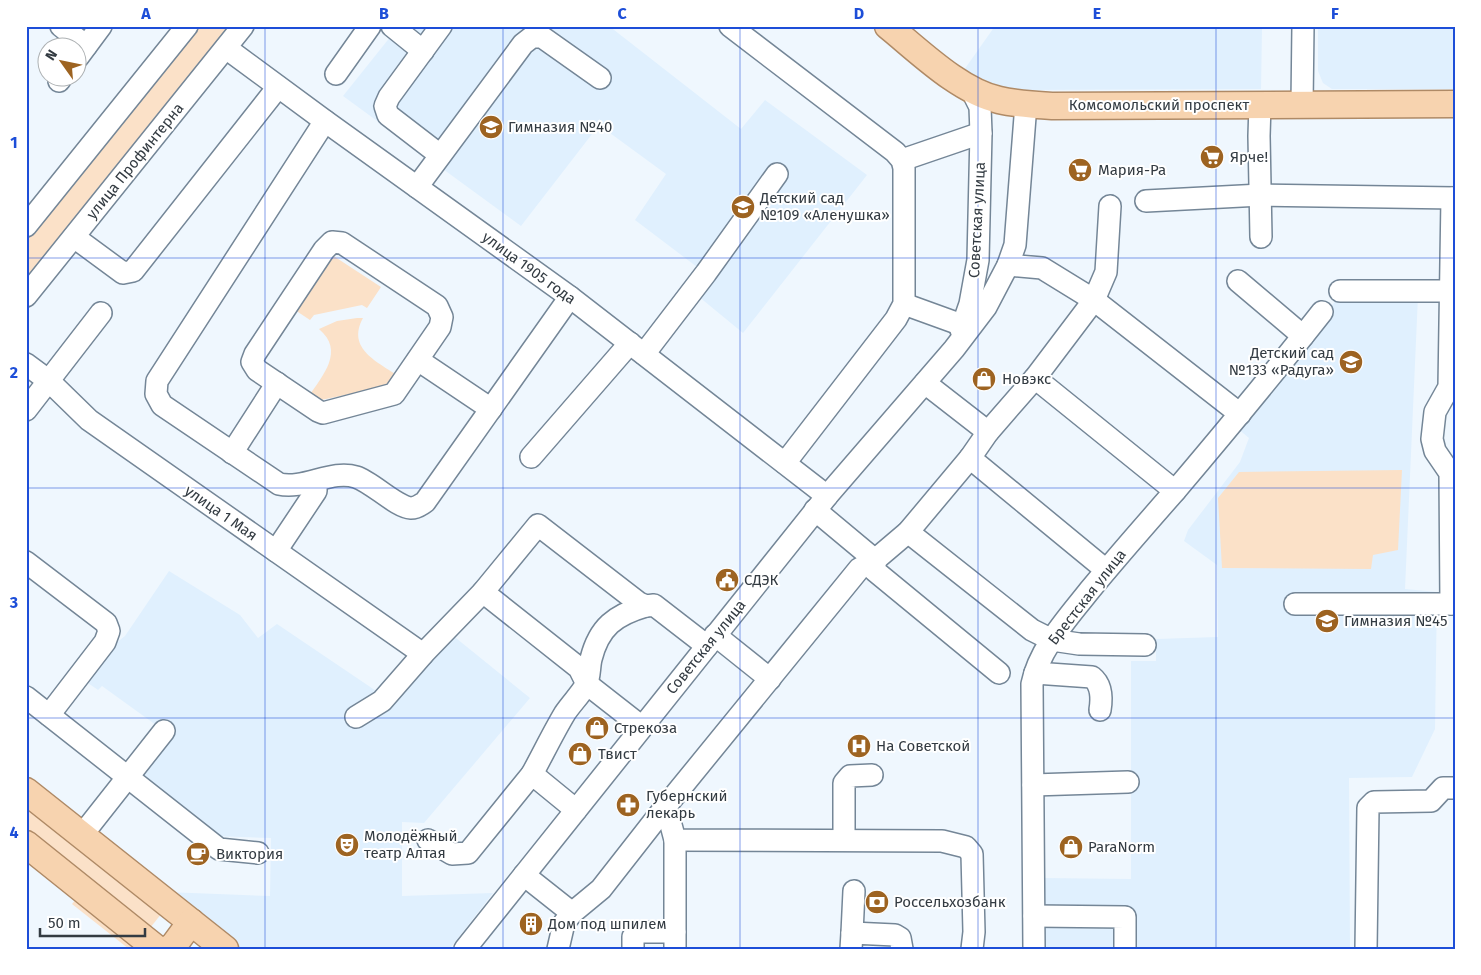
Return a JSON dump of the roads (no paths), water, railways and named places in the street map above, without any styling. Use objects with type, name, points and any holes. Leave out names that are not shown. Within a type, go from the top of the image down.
[{"type":"main road","name":"Комсомольский проспект","points":[[888,26],[944,71],[971,89],[998,100],[1026,104],[1052,106],[1455,104]]},
{"type":"main road","points":[[26,791],[225,949]]},
{"type":"main road","points":[[26,844],[157,949]]},
{"type":"main road","points":[[169,949],[191,922]]},
{"type":"street","points":[[61,26],[71,38]]},
{"type":"street","points":[[88,43],[101,26]]},
{"type":"street","points":[[28,220],[187,26]]},
{"type":"street","points":[[336,74],[370,26]]},
{"type":"street","points":[[392,26],[423,51]]},
{"type":"street","points":[[440,155],[388,115],[385,106],[389,97],[441,26]]},
{"type":"street","points":[[730,26],[895,152],[902,160],[904,168],[904,304],[896,319],[785,463]]},
{"type":"street","points":[[1302,104],[1303,26]]},
{"type":"street","name":"улица Профинтерна","points":[[26,296],[226,48],[240,27]]},
{"type":"street","points":[[417,187],[523,44],[532,37],[542,37],[600,78]]},
{"type":"street","name":"улица 1905 года","points":[[226,48],[570,296],[785,463],[875,560]]},
{"type":"street","points":[[74,237],[123,273],[133,271],[278,87]]},
{"type":"street","name":"Советская улица","points":[[954,349],[970,304],[978,260],[980,107],[971,89]]},
{"type":"street","name":"Советская улица","points":[[465,949],[821,503],[954,349],[986,307],[1008,265],[1015,245],[1026,104]]},
{"type":"street","points":[[1260,104],[1261,237]]},
{"type":"street","points":[[325,121],[157,381],[156,394],[162,406],[279,484],[295,485],[340,476],[353,476],[406,507],[418,506],[425,502],[570,296]]},
{"type":"street","points":[[902,160],[981,133]]},
{"type":"street","points":[[531,457],[637,348],[706,273],[777,174]]},
{"type":"street","points":[[1146,201],[1261,195],[1453,198],[1448,386],[1435,412],[1432,439],[1435,451],[1450,473],[1453,604],[1295,604]]},
{"type":"street","points":[[558,949],[564,923],[572,913],[601,890],[666,806],[859,569],[875,560],[908,532],[970,458],[988,432],[1035,378],[1094,300],[1106,272],[1110,206]]},
{"type":"street","points":[[332,242],[342,243],[437,306],[440,311],[441,323],[418,360],[394,394],[329,412],[318,412],[254,367],[253,358],[324,250],[332,242]]},
{"type":"street","points":[[1008,265],[1042,268],[1094,300],[1240,414]]},
{"type":"street","points":[[1238,281],[1303,336]]},
{"type":"street","points":[[1340,291],[1450,291]]},
{"type":"street","points":[[904,304],[962,325]]},
{"type":"street","name":"Брестская улица","points":[[1034,949],[1032,684],[1034,673],[1065,620],[1240,414],[1322,312]]},
{"type":"street","points":[[26,410],[101,313]]},
{"type":"street","points":[[418,360],[490,409]]},
{"type":"street","name":"улица 1 Мая","points":[[26,364],[49,381],[89,420],[423,654]]},
{"type":"street","points":[[1035,378],[1175,491]]},
{"type":"street","points":[[232,453],[277,383]]},
{"type":"street","points":[[925,383],[988,432]]},
{"type":"street","points":[[970,458],[1106,570]]},
{"type":"street","points":[[276,551],[316,491],[316,480]]},
{"type":"street","points":[[356,717],[382,701],[423,654],[483,592],[538,525],[646,606]]},
{"type":"street","points":[[908,532],[1032,630],[1052,640],[1079,644],[1145,645]]},
{"type":"street","points":[[875,560],[875,571],[999,673]]},
{"type":"street","points":[[26,562],[106,623],[109,631],[105,642],[49,715]]},
{"type":"street","points":[[483,592],[579,668],[587,684],[642,727]]},
{"type":"street","points":[[428,840],[452,854],[468,853],[532,774],[555,730],[571,704],[587,684],[591,658],[604,629],[616,618],[634,610],[654,605],[770,679]]},
{"type":"street","points":[[1034,673],[1092,677],[1100,690],[1100,710]]},
{"type":"street","points":[[26,697],[218,850],[258,853]]},
{"type":"street","points":[[82,836],[164,731]]},
{"type":"street","points":[[532,774],[576,810]]},
{"type":"street","points":[[844,840],[844,783],[850,776],[872,775]]},
{"type":"street","points":[[1033,785],[1128,782]]},
{"type":"street","points":[[1366,949],[1368,808],[1374,802],[1432,801],[1443,788],[1455,788]]},
{"type":"street","points":[[633,949],[633,937],[639,932],[675,940],[675,840],[666,806]]},
{"type":"street","points":[[675,840],[942,841],[966,847],[972,854],[974,932],[972,949]]},
{"type":"street","points":[[524,875],[572,913]]},
{"type":"street","points":[[854,891],[851,941],[895,935],[900,938],[902,949]]},
{"type":"street","points":[[1034,916],[1125,916],[1125,949]]},
{"type":"place","name":"Гимназия №40","points":[[491,127]]},
{"type":"place","name":"Ярче!","points":[[1212,157]]},
{"type":"place","name":"Мария-Ра","points":[[1080,170]]},
{"type":"place","name":"Детский сад №109 «Аленушка»","points":[[743,207]]},
{"type":"place","name":"Детский сад №133 «Радуга»","points":[[1351,362]]},
{"type":"place","name":"Новэкс","points":[[984,379]]},
{"type":"place","name":"СДЭК","points":[[727,580]]},
{"type":"place","name":"Гимназия №45","points":[[1327,621]]},
{"type":"place","name":"Стрекоза","points":[[597,728]]},
{"type":"place","name":"На Советской","points":[[859,746]]},
{"type":"place","name":"Твист","points":[[580,754]]},
{"type":"place","name":"Губернский лекарь","points":[[628,805]]},
{"type":"place","name":"Молодёжный театр Алтая","points":[[347,845]]},
{"type":"place","name":"ParaNorm","points":[[1071,847]]},
{"type":"place","name":"Виктория","points":[[198,854]]},
{"type":"place","name":"Россельхозбанк","points":[[877,902]]},
{"type":"place","name":"Дом под шпилем","points":[[531,924]]}]
